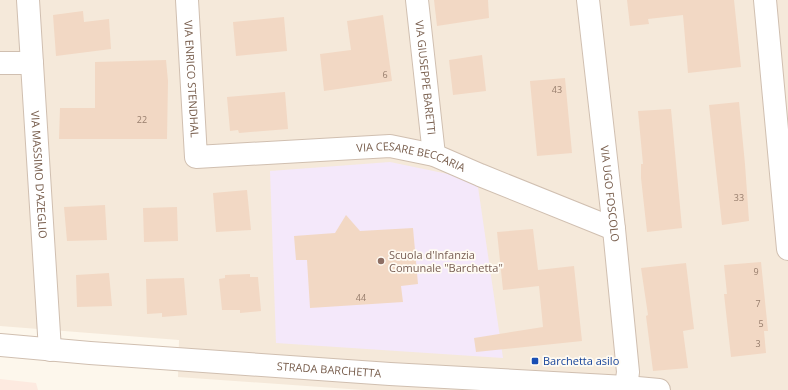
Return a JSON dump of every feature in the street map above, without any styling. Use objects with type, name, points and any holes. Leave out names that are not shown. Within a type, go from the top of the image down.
[{"type":"street","name":"VIA MASSIMO D'AZEGLIO","points":[[28,0],[50,350]]},
{"type":"street","name":"VIA ENRICO STENDHAL","points":[[187,0],[196,157]]},
{"type":"street","name":"VIA GIUSEPPE BARETTI","points":[[417,0],[434,155]]},
{"type":"street","name":"VIA UGO FOSCOLO","points":[[588,0],[614,229],[628,372],[626,387]]},
{"type":"street","points":[[765,0],[788,249]]},
{"type":"street","points":[[0,63],[32,63]]},
{"type":"street","name":"VIA CESARE BECCARIA","points":[[196,157],[390,146],[434,155],[614,229]]},
{"type":"street","name":"STRADA BARCHETTA","points":[[0,345],[50,350],[424,376],[658,390]]},
{"type":"shaded area","points":[[0,0],[788,0],[788,390],[363,390],[178,377],[179,340],[0,326]]},
{"type":"shaded area","name":"Scuola d'Infanzia Comunale \"Barchetta\"","points":[[390,162],[477,180],[503,358],[276,343],[270,171]]},
{"type":"shaded area","points":[[0,379],[36,383],[38,390],[0,390]]},
{"type":"building","points":[[434,0],[488,0],[489,18],[437,26]]},
{"type":"building","points":[[627,0],[734,0],[741,67],[688,73],[683,15],[648,19],[649,24],[630,26]]},
{"type":"building","points":[[83,11],[84,22],[109,19],[111,49],[56,56],[53,15]]},
{"type":"building","points":[[383,15],[392,81],[324,91],[320,54],[351,50],[347,21]]},
{"type":"building","points":[[284,17],[287,51],[236,56],[233,22]]},
{"type":"building","points":[[482,55],[486,91],[453,95],[449,60]]},
{"type":"building","points":[[166,60],[168,81],[167,139],[59,139],[60,108],[95,108],[95,62]]},
{"type":"building","points":[[565,78],[572,153],[537,156],[530,81]]},
{"type":"building","points":[[285,92],[288,129],[239,133],[238,130],[230,131],[227,97]]},
{"type":"building","points":[[739,102],[749,221],[722,225],[709,105]]},
{"type":"building","points":[[671,109],[682,228],[647,232],[641,178],[641,164],[643,164],[638,111]]},
{"type":"building","points":[[247,190],[251,230],[216,232],[213,193]]},
{"type":"building","points":[[105,205],[107,240],[67,241],[64,207]]},
{"type":"building","points":[[177,207],[178,241],[144,242],[143,208]]},
{"type":"building","points":[[346,215],[360,231],[413,228],[418,284],[401,286],[403,302],[310,308],[307,260],[296,260],[294,236],[335,233]]},
{"type":"building","points":[[533,229],[538,270],[574,266],[582,341],[476,352],[474,338],[543,327],[539,286],[503,290],[497,232]]},
{"type":"building","points":[[761,262],[768,331],[764,331],[766,353],[731,357],[724,294],[727,294],[724,265]]},
{"type":"building","points":[[686,263],[694,329],[683,331],[688,368],[653,371],[646,316],[648,315],[641,268]]},
{"type":"building","points":[[109,273],[112,306],[77,307],[76,275]]},
{"type":"building","points":[[250,274],[250,277],[258,277],[261,311],[240,313],[240,310],[222,310],[219,279],[225,278],[225,275]]},
{"type":"building","points":[[184,278],[187,315],[162,317],[162,313],[147,314],[146,279]]},
{"type":"place","name":"Scuola d'Infanzia Comunale \"Barchetta\"","points":[[381,261]]},
{"type":"place","name":"Barchetta asilo","points":[[535,361]]}]
